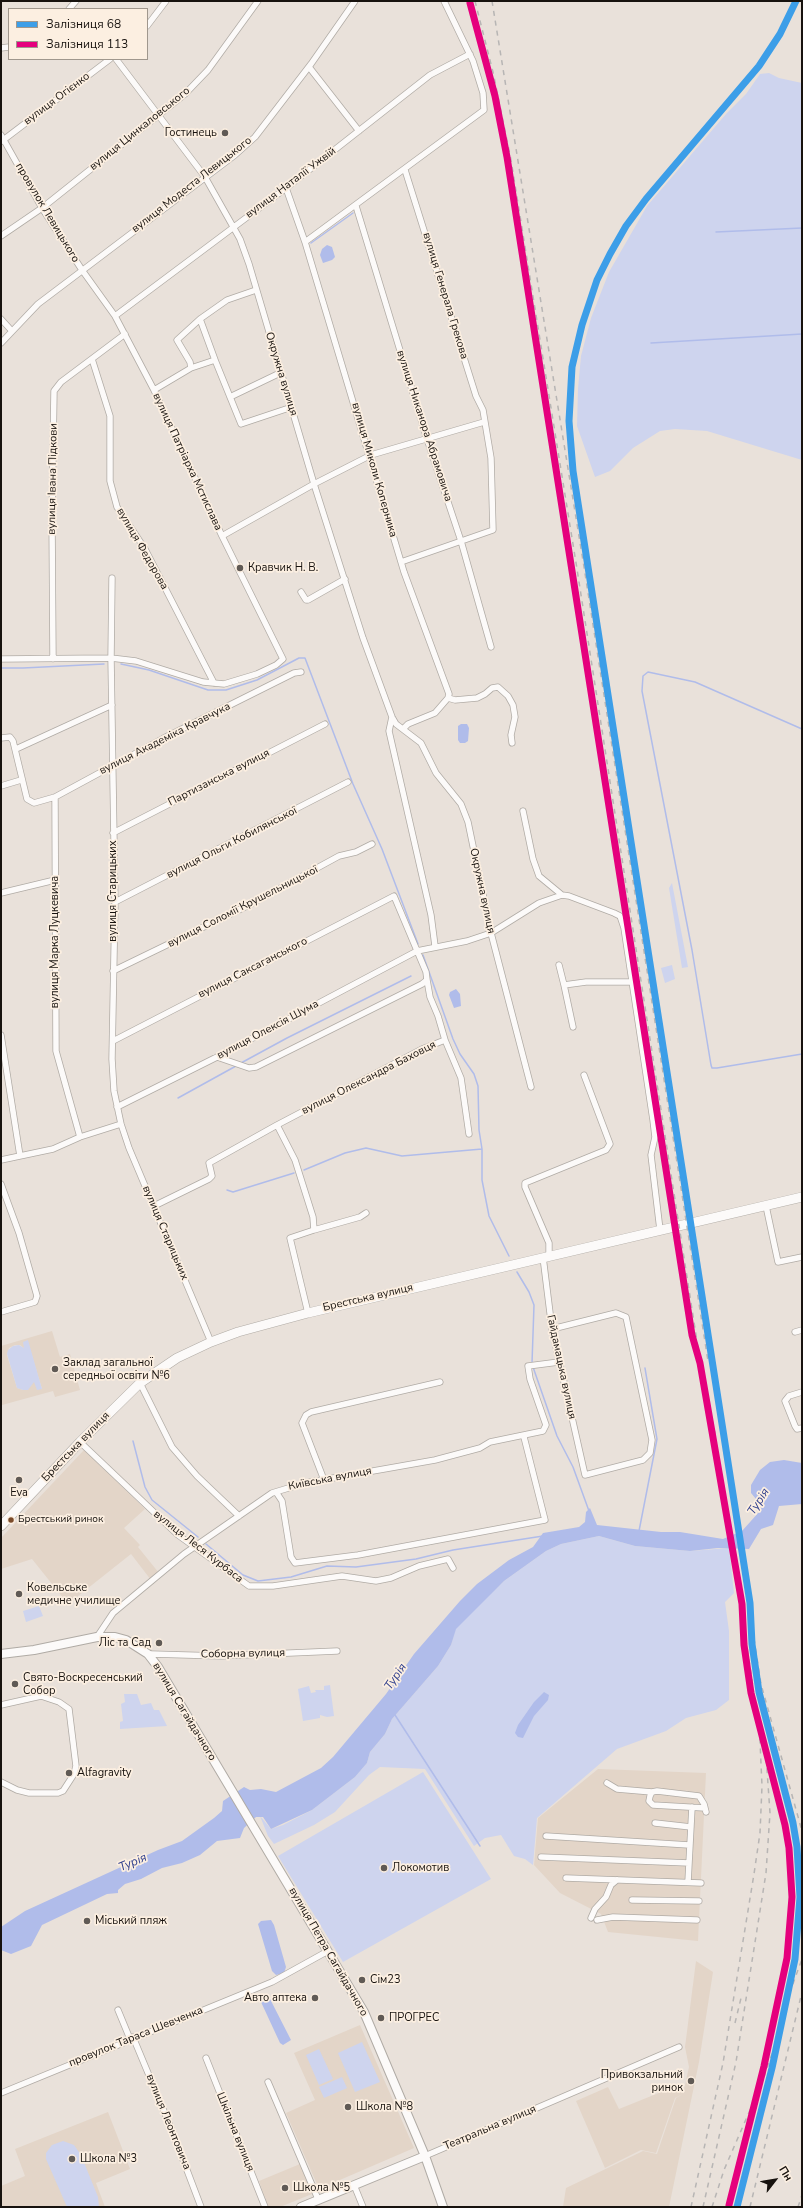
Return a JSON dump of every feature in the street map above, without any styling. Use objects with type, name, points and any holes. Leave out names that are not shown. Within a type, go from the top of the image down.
[{"type":"main road","name":"Брестська вулиця","points":[[1,1526],[80,1442],[140,1383],[177,1358],[211,1342],[238,1332],[308,1312],[802,1197]]},
{"type":"main road","name":"вулиця Сагайдачного","points":[[1,1654],[34,1650],[97,1637],[115,1637],[126,1640],[138,1646],[149,1655],[262,1841]]},
{"type":"main road","name":"вулиця Петра Сагайдачного","points":[[262,1841],[364,2012],[425,2156]]},
{"type":"main road","name":"Театральна вулиця","points":[[302,2207],[318,2199],[425,2156]]},
{"type":"main road","points":[[425,2156],[443,2207]]},
{"type":"main road","points":[[414,2161],[424,2163],[429,2168]]},
{"type":"street","points":[[148,25],[166,1]]},
{"type":"street","name":"вулиця Цинкаловського","points":[[1,236],[42,208],[185,94],[208,70],[258,1]]},
{"type":"street","name":"вулиця Модеста Левицького","points":[[1,343],[11,330],[38,304],[205,177],[255,137],[309,67],[355,1]]},
{"type":"street","points":[[305,242],[405,170],[484,110],[483,93],[470,54],[444,1]]},
{"type":"street","name":"вулиця Наталії Ужвій","points":[[115,316],[286,188],[430,75],[470,54]]},
{"type":"street","name":"вулиця Огієнко","points":[[2,139],[109,60]]},
{"type":"street","name":"Окружна вулиця","points":[[117,60],[205,177],[234,226],[249,264],[314,484],[392,717],[396,724],[421,743],[436,773],[461,804],[468,822],[510,1015],[531,1087]]},
{"type":"street","points":[[309,67],[359,131]]},
{"type":"street","name":"провулок Левицького","points":[[2,139],[42,208],[82,270]]},
{"type":"street","name":"вулиця Генерала Грекова","points":[[405,170],[476,396],[482,404],[491,458],[494,530],[461,541]]},
{"type":"street","name":"вулиця Миколи Коперника","points":[[286,188],[305,242],[371,455],[401,562],[449,694],[448,698]]},
{"type":"street","name":"вулиця Никанора Абрамовича","points":[[356,206],[427,439],[461,541],[490,647]]},
{"type":"street","name":"вулиця Патріарха Мстислава","points":[[82,270],[115,316],[154,390],[222,536],[283,659],[276,665],[242,680],[224,684],[214,684]]},
{"type":"street","points":[[191,368],[190,362],[177,340],[200,319],[227,300],[256,290]]},
{"type":"street","points":[[1,319],[11,330]]},
{"type":"street","points":[[200,319],[241,424],[292,407]]},
{"type":"street","name":"вулиця Івана Підкови","points":[[53,659],[52,511],[54,391],[61,382],[125,334]]},
{"type":"street","name":"вулиця Федорова","points":[[92,359],[112,427],[109,467],[117,507],[145,549],[214,684]]},
{"type":"street","points":[[154,390],[191,368],[215,360]]},
{"type":"street","points":[[230,397],[280,373]]},
{"type":"street","points":[[222,536],[314,484],[371,455],[484,422]]},
{"type":"street","points":[[401,562],[461,541]]},
{"type":"street","points":[[111,658],[112,578]]},
{"type":"street","points":[[301,592],[306,600],[308,600],[345,579]]},
{"type":"street","points":[[1,659],[111,658],[136,661],[214,684]]},
{"type":"street","name":"вулиця Старицьких","points":[[111,658],[115,902],[113,971],[113,1078],[117,1107],[121,1124],[211,1342]]},
{"type":"street","name":"вулиця Академіка Кравчука","points":[[21,780],[27,799],[30,802],[34,803],[55,797],[113,764],[294,673],[301,672]]},
{"type":"street","points":[[403,729],[408,724],[435,713],[448,698],[455,700],[477,698],[486,694],[492,688],[498,687],[508,696],[513,705],[515,717],[511,735],[512,743]]},
{"type":"street","points":[[16,749],[112,705]]},
{"type":"street","name":"Окружна вулиця","points":[[392,717],[389,731],[431,915],[435,946]]},
{"type":"street","name":"Партизанська вулиця","points":[[113,833],[325,724]]},
{"type":"street","points":[[1,738],[10,737],[16,749],[21,780],[1,786]]},
{"type":"street","name":"вулиця Ольги Кобилянської","points":[[115,902],[348,782]]},
{"type":"street","name":"вулиця Марка Луцкевича","points":[[55,797],[56,1051],[80,1137]]},
{"type":"street","points":[[523,810],[533,859],[539,876],[562,895],[620,916],[624,928],[653,1120],[655,1137],[651,1155],[660,1230]]},
{"type":"street","name":"вулиця Соломії Крушельницької","points":[[113,971],[251,904],[339,856],[356,852],[372,844]]},
{"type":"street","points":[[1,893],[55,880]]},
{"type":"street","name":"вулиця Олексія Шума","points":[[117,1107],[217,1057],[417,951],[435,946],[467,942],[491,933],[539,903],[562,895]]},
{"type":"street","name":"вулиця Саксаганського","points":[[113,1041],[394,896],[417,951]]},
{"type":"street","points":[[417,951],[426,972],[428,991],[440,1021],[445,1040]]},
{"type":"street","points":[[559,965],[573,1027]]},
{"type":"street","points":[[217,1057],[248,1068],[256,1067],[422,984],[427,980]]},
{"type":"street","points":[[564,985],[586,982],[632,982]]},
{"type":"street","points":[[1,1036],[20,1156]]},
{"type":"street","name":"вулиця Олександра Баховця","points":[[154,1206],[209,1179],[212,1176],[208,1163],[422,1048],[445,1040],[462,1078],[469,1134]]},
{"type":"street","name":"Гайдамацька вулиця","points":[[552,1329],[616,1313],[626,1317],[630,1327],[652,1440],[650,1453],[643,1460],[585,1475],[558,1362],[552,1329],[546,1257],[549,1243],[525,1187],[525,1183],[609,1147],[610,1144],[584,1074]]},
{"type":"street","points":[[1,1160],[53,1149],[80,1137],[121,1124]]},
{"type":"street","points":[[277,1125],[295,1160],[308,1196],[314,1230]]},
{"type":"street","points":[[1,1184],[19,1233],[38,1296],[36,1302],[1,1312]]},
{"type":"street","points":[[766,1206],[778,1262],[802,1257]]},
{"type":"street","points":[[308,1312],[290,1238],[360,1217],[366,1213]]},
{"type":"street","points":[[795,1332],[802,1330]]},
{"type":"street","name":"Київська вулиця","points":[[97,1637],[113,1613],[194,1546],[201,1543],[263,1498],[276,1492],[324,1480],[435,1460],[480,1448],[490,1442],[540,1433],[546,1425],[530,1379],[529,1366],[558,1362]]},
{"type":"street","points":[[324,1480],[302,1423],[306,1415],[311,1412],[440,1382]]},
{"type":"street","points":[[140,1383],[172,1447],[197,1476],[239,1516]]},
{"type":"street","points":[[802,1392],[789,1396],[785,1401],[795,1426],[797,1429],[802,1428]]},
{"type":"street","points":[[276,1492],[282,1501],[291,1557],[295,1563],[358,1555],[545,1520],[524,1437]]},
{"type":"street","name":"вулиця Леся Курбаса","points":[[80,1442],[158,1518],[237,1579],[255,1587],[336,1577],[376,1580],[391,1578],[419,1566],[448,1559],[453,1568]]},
{"type":"street","name":"Соборна вулиця","points":[[149,1655],[221,1656],[336,1651]]},
{"type":"street","points":[[1,1705],[41,1696],[59,1702],[69,1709],[76,1766],[74,1774],[63,1791],[58,1794],[30,1793],[17,1790],[1,1782]]},
{"type":"street","points":[[608,1783],[617,1789],[699,1796],[705,1810],[692,1807],[653,1805],[649,1801],[652,1792]]},
{"type":"street","points":[[688,1882],[692,1807]]},
{"type":"street","points":[[655,1824],[691,1826]]},
{"type":"street","points":[[546,1836],[689,1845]]},
{"type":"street","points":[[541,1857],[689,1863]]},
{"type":"street","points":[[566,1878],[701,1883]]},
{"type":"street","points":[[617,1880],[594,1919],[613,1917],[697,1920]]},
{"type":"street","points":[[632,1900],[699,1901]]},
{"type":"street","name":"провулок Тараса Шевченка","points":[[1,2093],[132,2038],[272,1982],[328,1951]]},
{"type":"street","name":"вулиця Леонтовича","points":[[118,2010],[132,2038],[171,2128],[201,2207]]},
{"type":"street","name":"Театральна вулиця","points":[[425,2156],[679,2047]]},
{"type":"street","name":"Шкільна вулиця","points":[[206,2058],[265,2207]]},
{"type":"street","points":[[268,2082],[318,2199]]},
{"type":"street","points":[[354,2185],[363,2207]]},
{"type":"shaded area","points":[[769,73],[779,78],[802,83],[802,460],[707,431],[675,429],[660,431],[633,448],[610,471],[595,477],[577,426],[578,389],[581,356],[591,318],[609,272],[647,206],[726,114],[746,94],[760,74]]},
{"type":"shaded area","points":[[672,883],[688,967],[682,968],[669,888]]},
{"type":"shaded area","points":[[672,965],[675,979],[665,983],[661,968]]},
{"type":"shaded area","name":"Заклад загальної середньої освіти №6","points":[[52,1331],[60,1357],[70,1354],[80,1390],[55,1397],[53,1391],[2,1405],[1,1346]],"holes":[[[27,1340],[42,1389],[34,1381],[23,1390],[17,1388],[7,1355],[9,1348],[15,1345],[20,1345],[25,1349]]]},
{"type":"shaded area","points":[[28,1340],[42,1389],[37,1390],[34,1382],[28,1390],[17,1388],[7,1354],[8,1350],[13,1346],[19,1345],[24,1348],[23,1342]]},
{"type":"shaded area","points":[[84,1450],[145,1509],[124,1528],[140,1545],[138,1547],[159,1573],[151,1580],[131,1554],[68,1604],[32,1559],[1,1569],[1,1538]]},
{"type":"shaded area","points":[[599,1536],[635,1546],[690,1551],[729,1548],[734,1593],[725,1602],[729,1631],[729,1700],[716,1710],[686,1718],[666,1731],[617,1749],[537,1818],[533,1865],[525,1859],[514,1856],[501,1835],[485,1838],[474,1846],[425,1769],[380,1767],[369,1775],[335,1812],[314,1825],[274,1844],[268,1836],[260,1816],[271,1829],[283,1825],[312,1810],[355,1777],[367,1763],[370,1752],[385,1734],[392,1719],[438,1666],[451,1645],[455,1629],[474,1609],[504,1581],[546,1551],[561,1544]]},
{"type":"shaded area","points":[[39,1606],[43,1616],[26,1622],[23,1611]]},
{"type":"shaded area","points":[[330,1685],[334,1716],[327,1717],[320,1715],[320,1718],[303,1721],[298,1689],[309,1686],[311,1693],[316,1692],[315,1690],[324,1690],[324,1686]]},
{"type":"shaded area","points":[[124,1694],[137,1694],[141,1705],[151,1703],[154,1710],[159,1710],[167,1726],[120,1729],[120,1722],[123,1721],[121,1704],[125,1702]]},
{"type":"shaded area","points":[[598,1769],[706,1773],[698,1941],[608,1932],[601,1914],[560,1893],[534,1865],[538,1818]]},
{"type":"shaded area","name":"Локомотив","points":[[423,1772],[491,1879],[343,1962],[278,1856]]},
{"type":"shaded area","name":"Привокзальний ринок","points":[[696,1961],[713,1972],[699,2062],[669,2207],[563,2207],[566,2188],[643,2151],[657,2154],[676,2098],[683,2094],[689,2067],[685,2047]]},
{"type":"shaded area","name":"Школа №8","points":[[360,2025],[414,2148],[319,2189],[286,2113],[315,2100],[294,2053]]},
{"type":"shaded area","points":[[362,2042],[380,2082],[355,2092],[338,2053]]},
{"type":"shaded area","points":[[319,2049],[333,2079],[319,2085],[306,2055]]},
{"type":"shaded area","points":[[342,2077],[347,2088],[324,2098],[319,2087]]},
{"type":"shaded area","points":[[681,2084],[683,2094],[675,2098],[656,2153],[641,2150],[605,2168],[576,2101],[608,2087],[619,2109]]},
{"type":"shaded area","name":"Школа №3","points":[[108,2112],[130,2169],[96,2183],[105,2207],[2,2207],[1,2186],[25,2176],[15,2149]]},
{"type":"shaded area","points":[[63,2141],[74,2145],[81,2155],[98,2197],[99,2207],[67,2207],[46,2159],[46,2153],[52,2145]]},
{"type":"shaded area","name":"Школа №5","points":[[300,2164],[312,2194],[280,2207],[268,2207],[259,2181]]},
{"type":"water","points":[[327,245],[332,247],[335,257],[332,260],[323,263],[320,255],[322,249]]},
{"type":"water","points":[[461,724],[467,724],[469,728],[468,741],[465,743],[460,743],[458,740],[458,726]]},
{"type":"water","points":[[456,989],[460,994],[461,1006],[454,1008],[449,995],[450,992]]},
{"type":"water","name":"Турія","points":[[784,1460],[802,1463],[802,1504],[779,1506],[773,1525],[761,1529],[749,1549],[718,1548],[690,1551],[635,1546],[599,1536],[561,1544],[546,1551],[504,1581],[456,1629],[451,1645],[438,1666],[392,1719],[385,1734],[370,1752],[367,1763],[355,1777],[312,1810],[271,1829],[263,1817],[256,1817],[244,1828],[240,1838],[217,1841],[200,1855],[182,1863],[162,1868],[141,1879],[125,1884],[118,1890],[118,1893],[107,1894],[42,1925],[31,1946],[11,1954],[1,1950],[1,1927],[25,1911],[158,1850],[182,1841],[214,1818],[222,1811],[223,1801],[244,1787],[250,1790],[261,1789],[276,1792],[321,1768],[333,1757],[386,1694],[414,1654],[460,1601],[477,1584],[509,1560],[533,1547],[543,1533],[579,1527],[585,1522],[586,1512],[590,1508],[597,1525],[661,1532],[680,1532],[723,1539],[742,1531],[759,1512],[761,1505],[751,1493],[751,1485],[760,1470],[770,1462]]},
{"type":"water","points":[[544,1692],[549,1695],[548,1700],[534,1716],[523,1738],[518,1737],[515,1733],[518,1725],[534,1702]]},
{"type":"water","points":[[271,1920],[274,1925],[286,1967],[284,1973],[276,1975],[272,1971],[258,1924],[261,1921]]},
{"type":"water","points":[[269,1997],[291,2040],[283,2045],[280,2043],[261,2002]]},
{"type":"waterway","points":[[311,243],[353,213]]},
{"type":"waterway","points":[[716,232],[802,228]]},
{"type":"waterway","points":[[651,343],[802,334]]},
{"type":"waterway","points":[[121,664],[149,670],[208,690],[226,690],[257,680],[299,658],[305,658],[353,784],[382,849],[418,944]]},
{"type":"waterway","points":[[1,668],[104,664]]},
{"type":"waterway","points":[[802,729],[695,682],[648,672],[643,676],[642,691],[692,950],[712,1068],[802,1054]]},
{"type":"waterway","points":[[423,955],[453,1039],[460,1054],[474,1074],[478,1086],[479,1130],[482,1149],[482,1180],[489,1216],[509,1256]]},
{"type":"waterway","points":[[241,1063],[287,1038],[411,976]]},
{"type":"waterway","points":[[178,1098],[236,1066]]},
{"type":"waterway","points":[[304,1170],[345,1153],[366,1148],[402,1156],[482,1149]]},
{"type":"waterway","points":[[227,1190],[233,1192],[294,1173]]},
{"type":"waterway","points":[[517,1272],[529,1292],[534,1305],[532,1363]]},
{"type":"waterway","points":[[533,1367],[557,1436],[573,1467],[589,1511]]},
{"type":"waterway","points":[[639,1531],[657,1439],[645,1368]]},
{"type":"waterway","points":[[133,1441],[145,1487],[152,1500],[198,1537]]},
{"type":"waterway","points":[[206,1544],[243,1575],[258,1581],[291,1577],[327,1566],[356,1567],[416,1559],[453,1550],[543,1536]]},
{"type":"waterway","points":[[395,1715],[480,1846]]},
{"type":"railway","points":[[475,1],[493,72],[511,160],[577,569],[703,1380],[715,1433]]},
{"type":"railway","points":[[492,1],[584,567],[708,1361]]},
{"type":"railway","points":[[691,2207],[723,2063],[760,1833],[762,1786],[760,1741],[752,1680],[714,1429]]},
{"type":"railway","points":[[751,1619],[761,1684],[802,1831]]},
{"type":"railway","points":[[703,2207],[736,2062],[766,1873],[770,1813],[765,1741]]},
{"type":"railway","points":[[786,2003],[802,1959]]},
{"type":"railway","points":[[750,2207],[802,1992]]},
{"type":"railway","points":[[735,2023],[742,1994]]},
{"type":"railway","points":[[712,2207],[724,2170],[763,2080],[777,2039]]},
{"type":"railway","points":[[798,2207],[802,2195]]},
{"type":"rail line","name":"68","points":[[737,2207],[772,2068],[795,1959],[800,1897],[797,1847],[793,1823],[759,1692],[752,1644],[750,1603],[573,471],[569,421],[572,367],[582,325],[597,280],[610,254],[626,226],[646,199],[759,66],[780,34],[796,1]]},
{"type":"rail line","name":"113","points":[[470,3],[495,96],[507,157],[692,1335],[700,1363],[742,1604],[744,1645],[751,1693],[785,1825],[789,1848],[792,1897],[787,1958],[764,2066],[729,2205]]},
{"type":"place","name":"Гостинець","points":[[225,133]]},
{"type":"place","name":"Кравчик Н. В.","points":[[240,568]]},
{"type":"place","name":"Заклад загальної середньої освіти №6","points":[[55,1369]]},
{"type":"place","name":"Eva","points":[[19,1480]]},
{"type":"place","name":"Брестський ринок","points":[[11,1520]]},
{"type":"place","name":"Ковельське медичне училище","points":[[19,1594]]},
{"type":"place","name":"Ліс та Сад","points":[[159,1643]]},
{"type":"place","name":"Свято-Воскресенський Собор","points":[[15,1684]]},
{"type":"place","name":"Alfagravity","points":[[69,1773]]},
{"type":"place","name":"Локомотив","points":[[384,1868]]},
{"type":"place","name":"Міський пляж","points":[[87,1921]]},
{"type":"place","name":"Сім23","points":[[362,1980]]},
{"type":"place","name":"Авто аптека","points":[[315,1998]]},
{"type":"place","name":"ПРОГРЕС","points":[[381,2018]]},
{"type":"place","name":"Привокзальний ринок","points":[[691,2081]]},
{"type":"place","name":"Школа №8","points":[[348,2107]]},
{"type":"place","name":"Школа №3","points":[[72,2159]]},
{"type":"place","name":"Школа №5","points":[[285,2188]]}]
